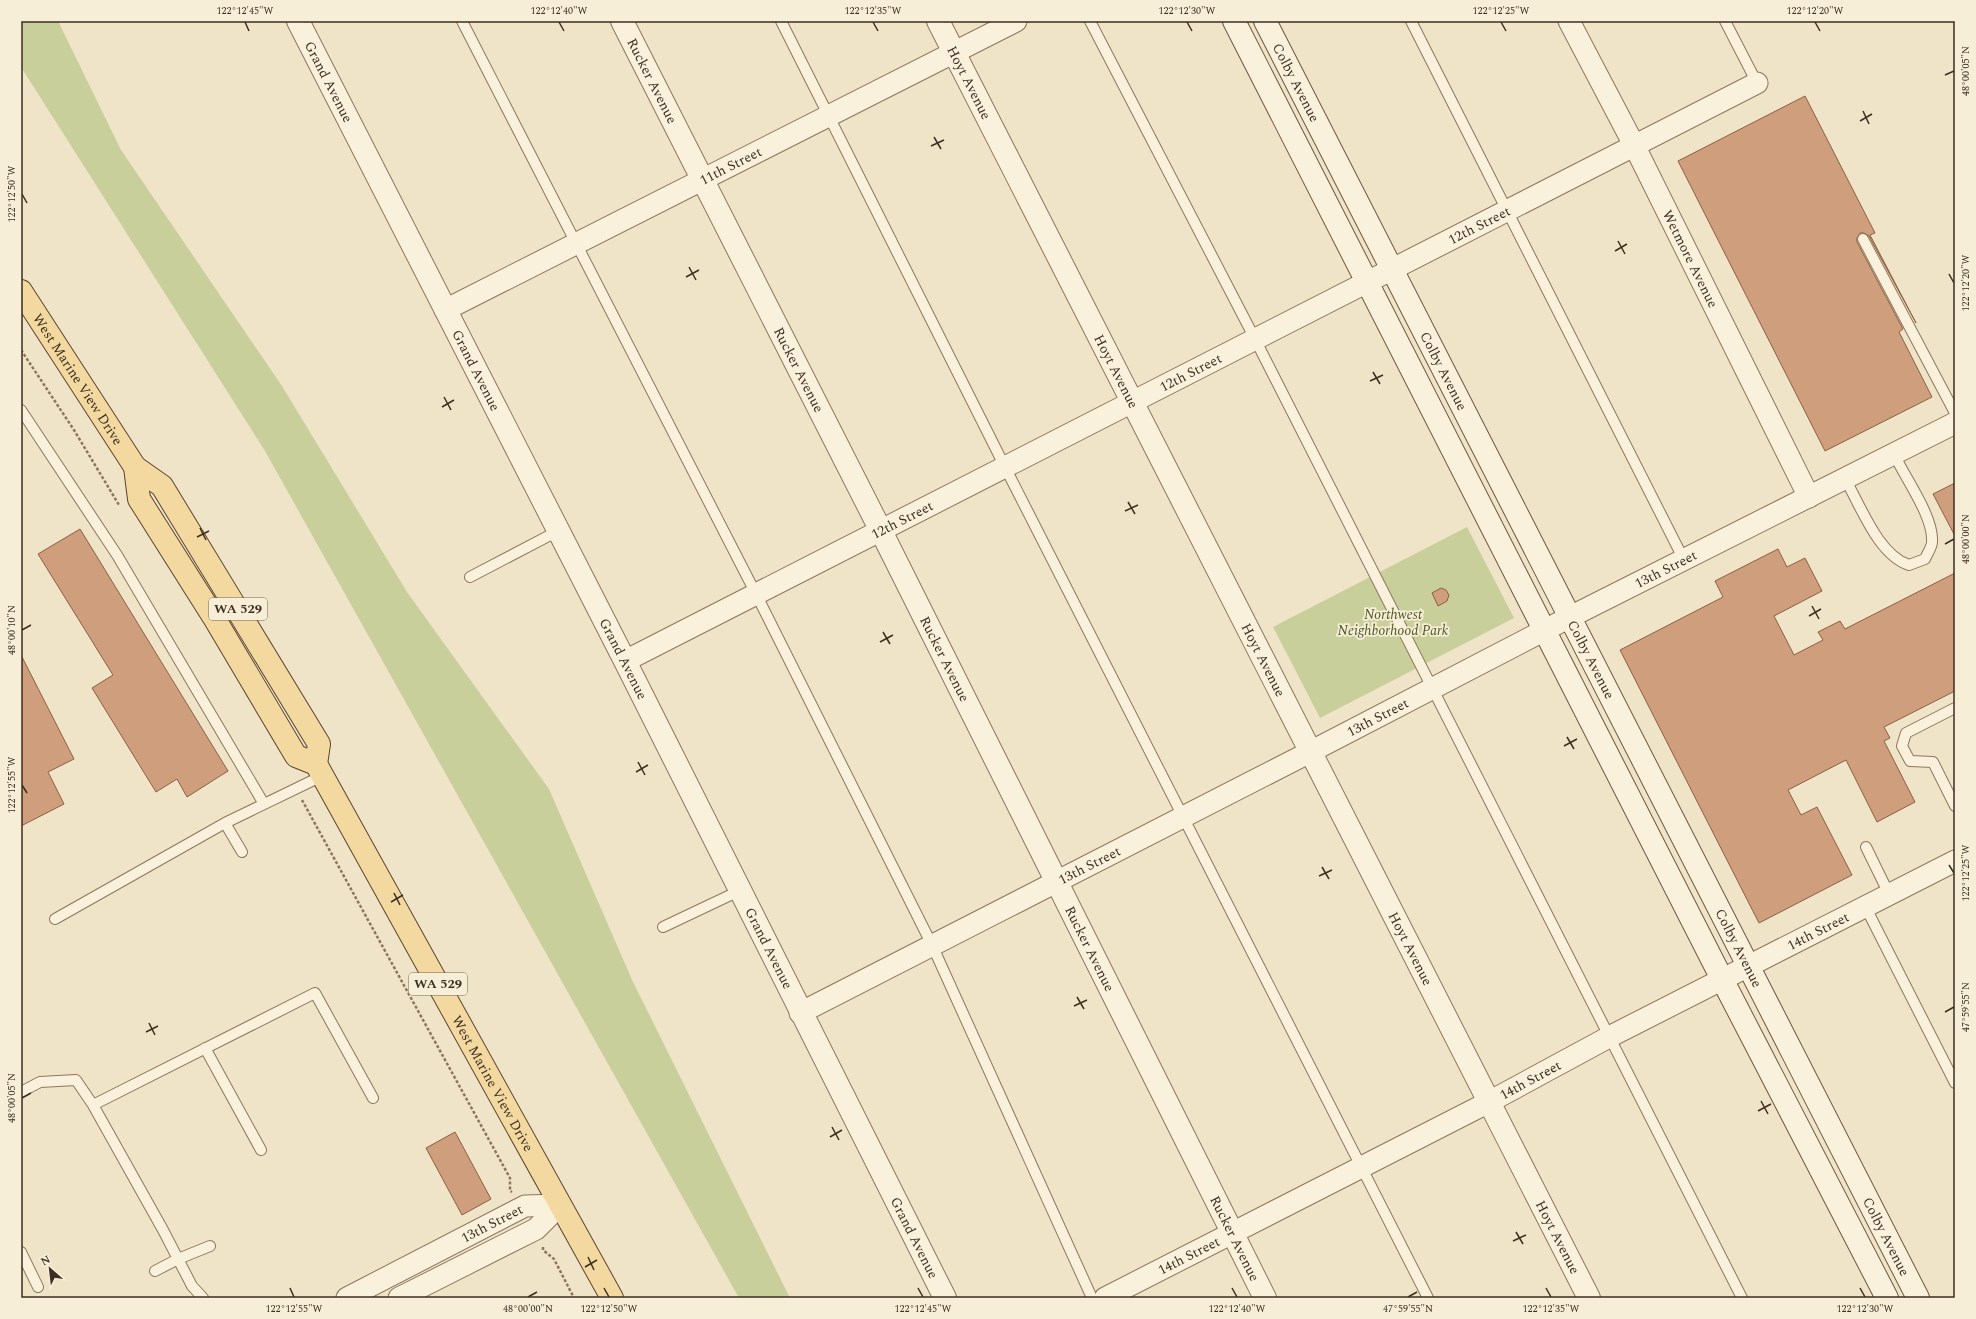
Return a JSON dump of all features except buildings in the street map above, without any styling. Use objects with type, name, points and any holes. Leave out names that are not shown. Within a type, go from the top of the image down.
[{"type":"main road","name":"West Marine View Drive","points":[[21,291],[135,467],[139,499],[213,616],[296,756],[319,770],[612,1298]]},
{"type":"street","name":"Grand Avenue","points":[[298,21],[624,661],[800,1013],[945,1298]]},
{"type":"street","name":"Rucker Avenue","points":[[622,21],[881,530],[1265,1298]]},
{"type":"street","name":"Hoyt Avenue","points":[[938,21],[1589,1298]]},
{"type":"street","name":"11th Street","points":[[445,310],[703,181],[1016,21]]},
{"type":"street","name":"Colby Avenue","points":[[1234,21],[1722,979],[1887,1298]]},
{"type":"street","name":"Colby Avenue","points":[[1265,21],[1918,1298]]},
{"type":"street","name":"Wetmore Avenue","points":[[1569,21],[1634,145],[1809,497]]},
{"type":"street","name":"12th Street","points":[[624,661],[1757,83]]},
{"type":"street","name":"13th Street","points":[[800,1013],[1183,818],[1570,617],[1955,423]]},
{"type":"street","name":"14th Street","points":[[1105,1298],[1489,1102],[1722,979],[1955,861]]},
{"type":"street","name":"13th Street","points":[[347,1298],[525,1206],[560,1205]]},
{"type":"street","name":"13th Street","points":[[399,1298],[536,1229],[560,1205]]},
{"type":"lane","points":[[462,21],[756,594],[932,945],[1092,1298]]},
{"type":"lane","points":[[781,21],[1005,467],[1428,1298]]},
{"type":"lane","points":[[1090,21],[1255,339],[1742,1298]]},
{"type":"lane","points":[[1411,21],[1684,560]]},
{"type":"lane","points":[[1725,21],[1757,83]]},
{"type":"lane","points":[[1863,239],[1955,413]]},
{"type":"lane","points":[[21,410],[117,555],[264,804]]},
{"type":"lane","points":[[1846,479],[1880,543],[1899,562],[1909,565],[1925,559],[1933,543],[1928,518],[1903,474],[1894,454]]},
{"type":"lane","points":[[470,577],[558,531]]},
{"type":"lane","points":[[1955,708],[1906,733],[1902,746],[1910,761],[1933,762],[1955,806]]},
{"type":"lane","points":[[55,920],[225,823],[296,789],[319,770]]},
{"type":"lane","points":[[225,823],[242,852]]},
{"type":"lane","points":[[1866,847],[1890,894]]},
{"type":"lane","points":[[663,927],[739,891]]},
{"type":"lane","points":[[1865,906],[1955,1083]]},
{"type":"lane","points":[[93,1105],[315,993],[373,1098]]},
{"type":"lane","points":[[205,1048],[261,1150]]},
{"type":"lane","points":[[21,1092],[40,1082],[76,1080],[93,1105],[192,1286],[203,1298]]},
{"type":"lane","points":[[156,1271],[178,1259],[210,1246]]},
{"type":"lane","points":[[21,1252],[38,1287]]},
{"type":"lane","points":[[192,1286],[194,1298]]},
{"type":"path","points":[[21,350],[74,430],[120,507]]},
{"type":"path","points":[[296,789],[510,1178],[510,1191],[517,1193]]},
{"type":"path","points":[[543,1244],[543,1250],[554,1258],[574,1298]]},
{"type":"green space","points":[[21,21],[58,21],[121,150],[282,386],[407,592],[549,789],[633,982],[790,1298],[739,1298],[265,451],[21,67]]},
{"type":"green space","name":"Northwest Neighborhood Park","points":[[1467,527],[1514,618],[1320,718],[1273,627]]}]
